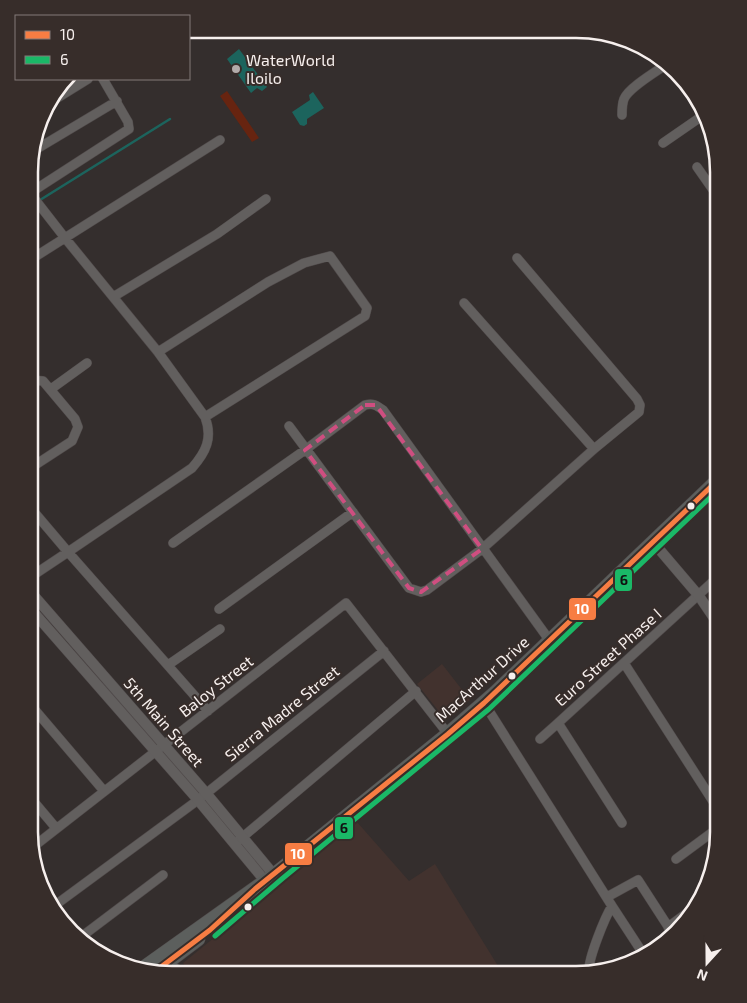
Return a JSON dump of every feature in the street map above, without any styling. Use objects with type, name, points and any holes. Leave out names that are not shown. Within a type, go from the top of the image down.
[{"type":"main road","name":"MacArthur Drive","points":[[165,964],[210,930],[265,882],[484,703],[710,488]]},
{"type":"street","points":[[622,115],[626,96],[640,82],[661,68]]},
{"type":"street","points":[[62,95],[86,80]]},
{"type":"street","points":[[38,196],[127,132],[130,125],[105,81]]},
{"type":"street","points":[[40,147],[117,101]]},
{"type":"street","points":[[664,143],[698,119]]},
{"type":"street","points":[[38,255],[220,140]]},
{"type":"street","points":[[696,167],[710,186]]},
{"type":"street","points":[[113,296],[217,234],[266,200]]},
{"type":"street","points":[[38,204],[158,352],[205,417],[209,440],[201,458],[192,468],[38,572]]},
{"type":"street","points":[[158,352],[268,282],[304,263],[330,256],[334,260],[367,308],[365,316],[205,417]]},
{"type":"street","points":[[289,426],[409,588],[415,591],[427,590],[482,549],[594,449],[639,412],[640,406],[637,399],[517,258]]},
{"type":"street","points":[[464,303],[594,449]]},
{"type":"street","points":[[51,389],[88,363]]},
{"type":"street","points":[[38,381],[43,381],[51,389],[77,422],[77,431],[69,443],[38,462]]},
{"type":"street","points":[[173,543],[370,403],[383,410],[550,641]]},
{"type":"street","points":[[219,610],[353,512]]},
{"type":"street","points":[[38,517],[208,711]]},
{"type":"street","points":[[653,542],[699,596],[709,611]]},
{"type":"street","name":"Euro Street Phase I","points":[[622,823],[558,723],[709,586]]},
{"type":"street","name":"5th Main Street","points":[[38,600],[206,793],[265,882]]},
{"type":"street","name":"Baloy Street","points":[[38,843],[346,603],[384,651]]},
{"type":"street","name":"5th Main Street","points":[[38,617],[155,752],[238,841]]},
{"type":"street","points":[[168,665],[220,629]]},
{"type":"street","points":[[384,651],[448,734]]},
{"type":"street","name":"Sierra Madre Street","points":[[58,903],[198,800],[384,651]]},
{"type":"street","points":[[624,663],[709,795]]},
{"type":"street","points":[[238,841],[416,691]]},
{"type":"street","points":[[484,703],[640,949]]},
{"type":"street","points":[[38,714],[104,791]]},
{"type":"street","points":[[540,739],[558,723]]},
{"type":"street","points":[[38,807],[56,828]]},
{"type":"street","points":[[676,859],[709,835]]},
{"type":"street","points":[[85,934],[163,874]]},
{"type":"street","points":[[607,897],[638,880],[669,927]]},
{"type":"street","points":[[590,964],[607,913],[612,906]]},
{"type":"highlighted area","points":[[365,405],[376,405],[482,549],[421,592],[409,588],[305,450]]},
{"type":"shaded area","points":[[227,91],[259,138],[252,142],[220,96]]},
{"type":"shaded area","points":[[442,664],[470,700],[445,719],[417,684]]},
{"type":"shaded area","points":[[357,822],[409,881],[435,864],[498,966],[185,966],[183,963]]},
{"type":"water","points":[[239,49],[267,87],[262,91],[257,88],[251,93],[227,59]]},
{"type":"water","points":[[313,92],[324,108],[307,119],[307,124],[304,126],[300,125],[292,112],[310,100],[309,95]]},
{"type":"waterway","points":[[40,200],[170,119]]},
{"type":"transit line","name":"10","points":[[164,965],[210,930],[255,889],[484,703],[710,488]]},
{"type":"transit line","name":"6","points":[[215,936],[489,709],[710,498]]},
{"type":"place","name":"WaterWorld Iloilo","points":[[236,69]]}]
